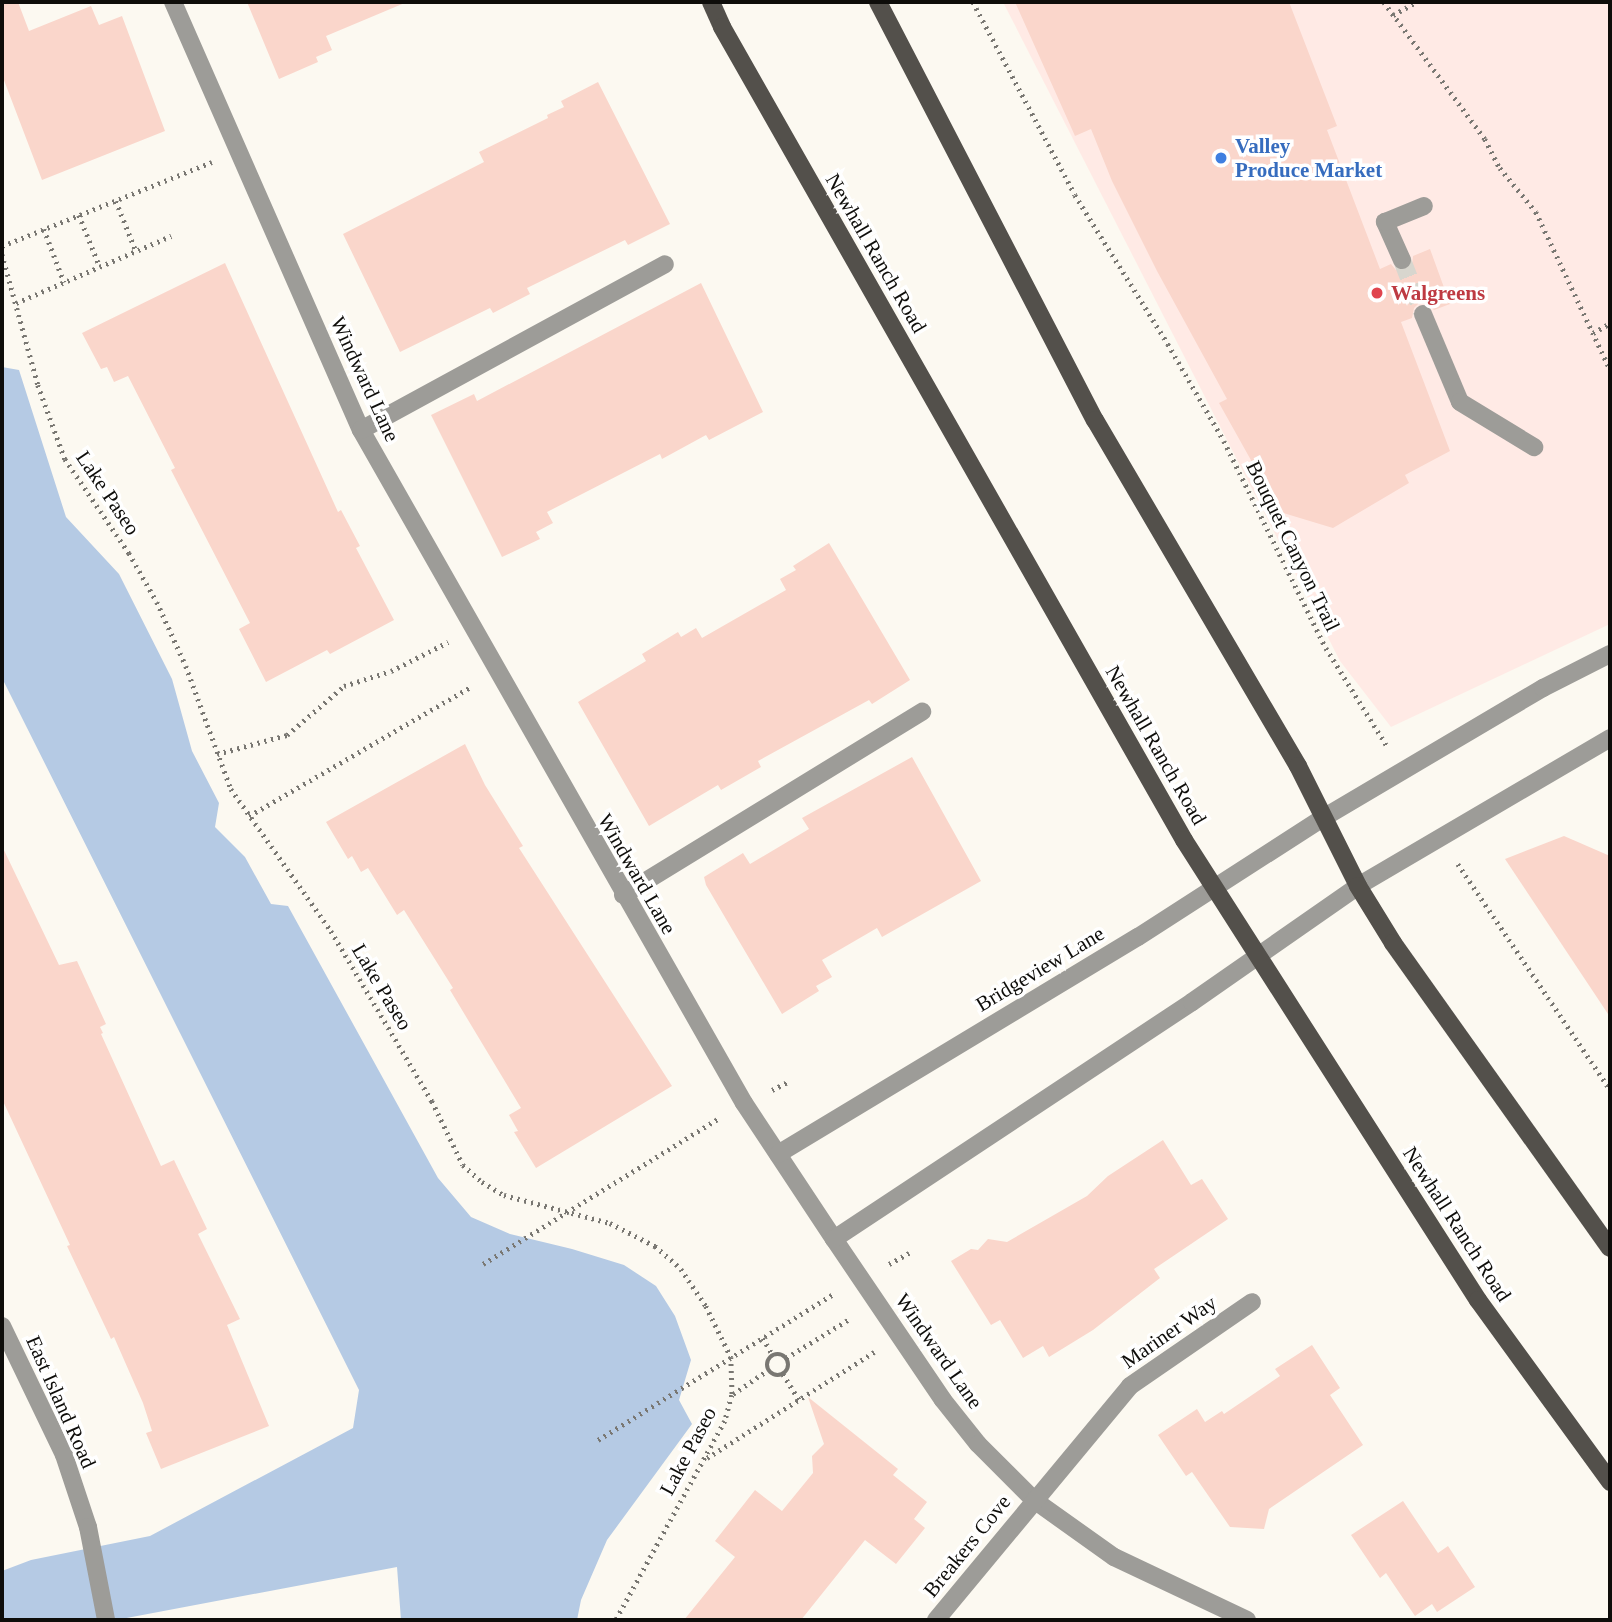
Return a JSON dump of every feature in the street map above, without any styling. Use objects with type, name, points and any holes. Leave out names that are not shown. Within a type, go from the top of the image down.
[{"type":"main road","name":"Newhall Ranch Road","points":[[711,2],[729,39],[1184,840],[1478,1300],[1610,1482]]},
{"type":"main road","points":[[878,2],[1095,420],[1298,766],[1358,886],[1393,943],[1610,1248]]},
{"type":"street","name":"Windward Lane","points":[[173,2],[361,430],[623,895],[744,1103],[834,1239],[978,1444],[1034,1500],[1114,1556],[1247,1620]]},
{"type":"street","points":[[1402,260],[1385,222],[1424,206]]},
{"type":"street","points":[[361,430],[665,264]]},
{"type":"street","points":[[1423,314],[1460,402],[1534,447]]},
{"type":"street","name":"Bridgeview Lane","points":[[778,1154],[1216,889],[1323,818],[1543,688],[1610,654]]},
{"type":"street","points":[[623,895],[922,712]]},
{"type":"street","points":[[834,1239],[1257,957],[1358,886],[1444,833],[1610,738]]},
{"type":"street","name":"Mariner Way","points":[[1034,1500],[1130,1386],[1252,1302]]},
{"type":"street","name":"East Island Road","points":[[2,1326],[64,1455],[88,1527],[106,1620]]},
{"type":"street","name":"Breakers Cove","points":[[936,1620],[1034,1500]]},
{"type":"path","name":"Bouquet Canyon Trail","points":[[973,2],[1075,195],[1168,344],[1224,441],[1326,648],[1405,771]]},
{"type":"path","points":[[1384,2],[1485,139],[1500,167],[1536,212],[1610,369]]},
{"type":"path","points":[[1394,15],[1416,2]]},
{"type":"path","points":[[2,246],[239,151]]},
{"type":"path","points":[[116,201],[136,251]]},
{"type":"path","points":[[79,215],[100,267]]},
{"type":"path","points":[[44,229],[64,282]]},
{"type":"path","points":[[16,303],[171,236]]},
{"type":"path","name":"Lake Paseo","points":[[2,254],[38,385],[65,458],[92,503],[129,553],[157,602],[186,666],[231,789],[287,864],[331,931],[432,1101],[463,1164],[482,1182],[504,1195],[610,1223],[654,1246],[681,1269],[706,1306],[731,1357],[732,1395],[725,1421],[707,1458],[669,1518],[616,1620]]},
{"type":"path","points":[[1593,333],[1610,323]]},
{"type":"path","points":[[217,754],[287,734],[344,686],[411,662],[472,628]]},
{"type":"path","points":[[249,816],[497,672]]},
{"type":"path","points":[[1444,833],[1464,875],[1610,1089]]},
{"type":"path","points":[[483,1264],[744,1103],[788,1082]]},
{"type":"path","points":[[598,1440],[860,1278],[909,1253]]},
{"type":"path","points":[[786,1358],[877,1302]]},
{"type":"path","points":[[707,1458],[900,1336]]},
{"type":"path","points":[[763,1338],[773,1355]]},
{"type":"path","points":[[782,1354],[786,1358],[788,1368],[783,1374],[775,1375],[768,1370],[767,1361],[773,1355],[782,1354]]},
{"type":"path","points":[[732,1395],[768,1370]]},
{"type":"path","points":[[783,1374],[799,1400]]},
{"type":"shaded area","points":[[1003,2],[1610,2],[1610,624],[1391,727],[1340,661]]},
{"type":"water","points":[[2,367],[19,370],[66,517],[119,574],[172,679],[192,751],[219,803],[215,827],[245,857],[271,904],[288,906],[438,1178],[471,1217],[510,1234],[624,1265],[656,1286],[675,1316],[691,1360],[679,1400],[692,1424],[607,1540],[581,1600],[577,1620],[401,1620],[397,1567],[116,1620],[2,1620],[2,1571],[31,1560],[150,1536],[353,1428],[359,1390],[2,678]]},
{"type":"building","points":[[2,2],[18,2],[29,31],[91,6],[99,25],[122,16],[165,131],[42,180],[2,75]]},
{"type":"building","points":[[247,2],[407,2],[326,36],[332,50],[316,57],[318,62],[279,79]]},
{"type":"building","points":[[1015,2],[1289,2],[1337,126],[1327,130],[1380,269],[1391,264],[1396,270],[1406,271],[1412,266],[1413,256],[1430,249],[1450,304],[1434,310],[1429,305],[1419,303],[1414,308],[1412,318],[1401,322],[1450,451],[1405,475],[1409,483],[1333,528],[1280,512],[1219,403],[1227,399],[1157,271],[1112,181],[1091,129],[1075,136]]},
{"type":"building","points":[[598,82],[670,224],[628,245],[625,240],[527,288],[530,294],[493,313],[490,308],[400,352],[343,234],[484,162],[479,152],[548,118],[547,115],[564,107],[561,101]]},
{"type":"building","points":[[225,263],[338,512],[341,510],[360,546],[356,548],[394,620],[330,654],[327,650],[266,682],[239,629],[250,623],[171,470],[175,468],[128,376],[114,382],[107,367],[101,369],[82,333]]},
{"type":"building","points":[[701,283],[763,412],[709,440],[706,435],[662,459],[660,454],[547,512],[553,523],[536,532],[540,539],[502,557],[431,415],[474,394],[477,401]]},
{"type":"building","points":[[829,543],[910,680],[872,704],[869,700],[758,761],[761,767],[721,790],[718,785],[649,826],[578,702],[646,661],[642,654],[678,632],[681,637],[696,628],[702,638],[786,590],[780,579],[796,570],[793,566]]},
{"type":"building","points":[[465,744],[485,785],[523,846],[519,848],[672,1086],[536,1168],[514,1132],[518,1131],[509,1115],[521,1108],[450,990],[453,988],[404,910],[397,915],[368,868],[361,872],[352,856],[348,859],[326,822]]},
{"type":"building","points":[[912,757],[981,881],[882,937],[877,928],[822,960],[832,977],[816,986],[819,991],[782,1014],[706,885],[704,877],[743,853],[750,864],[809,829],[802,818]]},
{"type":"building","points":[[1564,836],[1610,856],[1610,1017],[1505,859]]},
{"type":"building","points":[[2,846],[59,965],[77,961],[106,1024],[100,1027],[103,1033],[101,1034],[161,1166],[174,1160],[207,1229],[198,1234],[240,1319],[227,1325],[269,1426],[161,1469],[146,1433],[152,1431],[143,1403],[114,1337],[111,1339],[67,1246],[70,1245],[2,1099]]},
{"type":"building","points":[[1163,1140],[1191,1185],[1202,1179],[1228,1219],[1154,1269],[1160,1278],[1093,1330],[1049,1357],[1043,1346],[1023,1358],[1000,1320],[991,1325],[951,1261],[971,1249],[978,1250],[988,1239],[1007,1242],[1087,1196],[1108,1176]]},
{"type":"building","points":[[1312,1345],[1340,1388],[1330,1395],[1363,1445],[1269,1509],[1264,1529],[1230,1527],[1192,1472],[1186,1476],[1158,1435],[1197,1409],[1205,1422],[1222,1411],[1224,1414],[1280,1376],[1275,1369]]},
{"type":"building","points":[[808,1397],[898,1469],[893,1475],[927,1502],[914,1519],[925,1528],[896,1564],[865,1540],[801,1620],[684,1620],[735,1557],[715,1541],[755,1490],[782,1511],[813,1473],[812,1456],[824,1444]]},
{"type":"building","points":[[1403,1501],[1438,1553],[1448,1546],[1475,1587],[1437,1612],[1432,1604],[1415,1616],[1386,1573],[1380,1578],[1351,1535]]},
{"type":"tunnel","points":[[1402,260],[1423,314]]},
{"type":"place","name":"Valley Produce Market","points":[[1221,158]]},
{"type":"place","name":"Walgreens","points":[[1377,293]]}]
